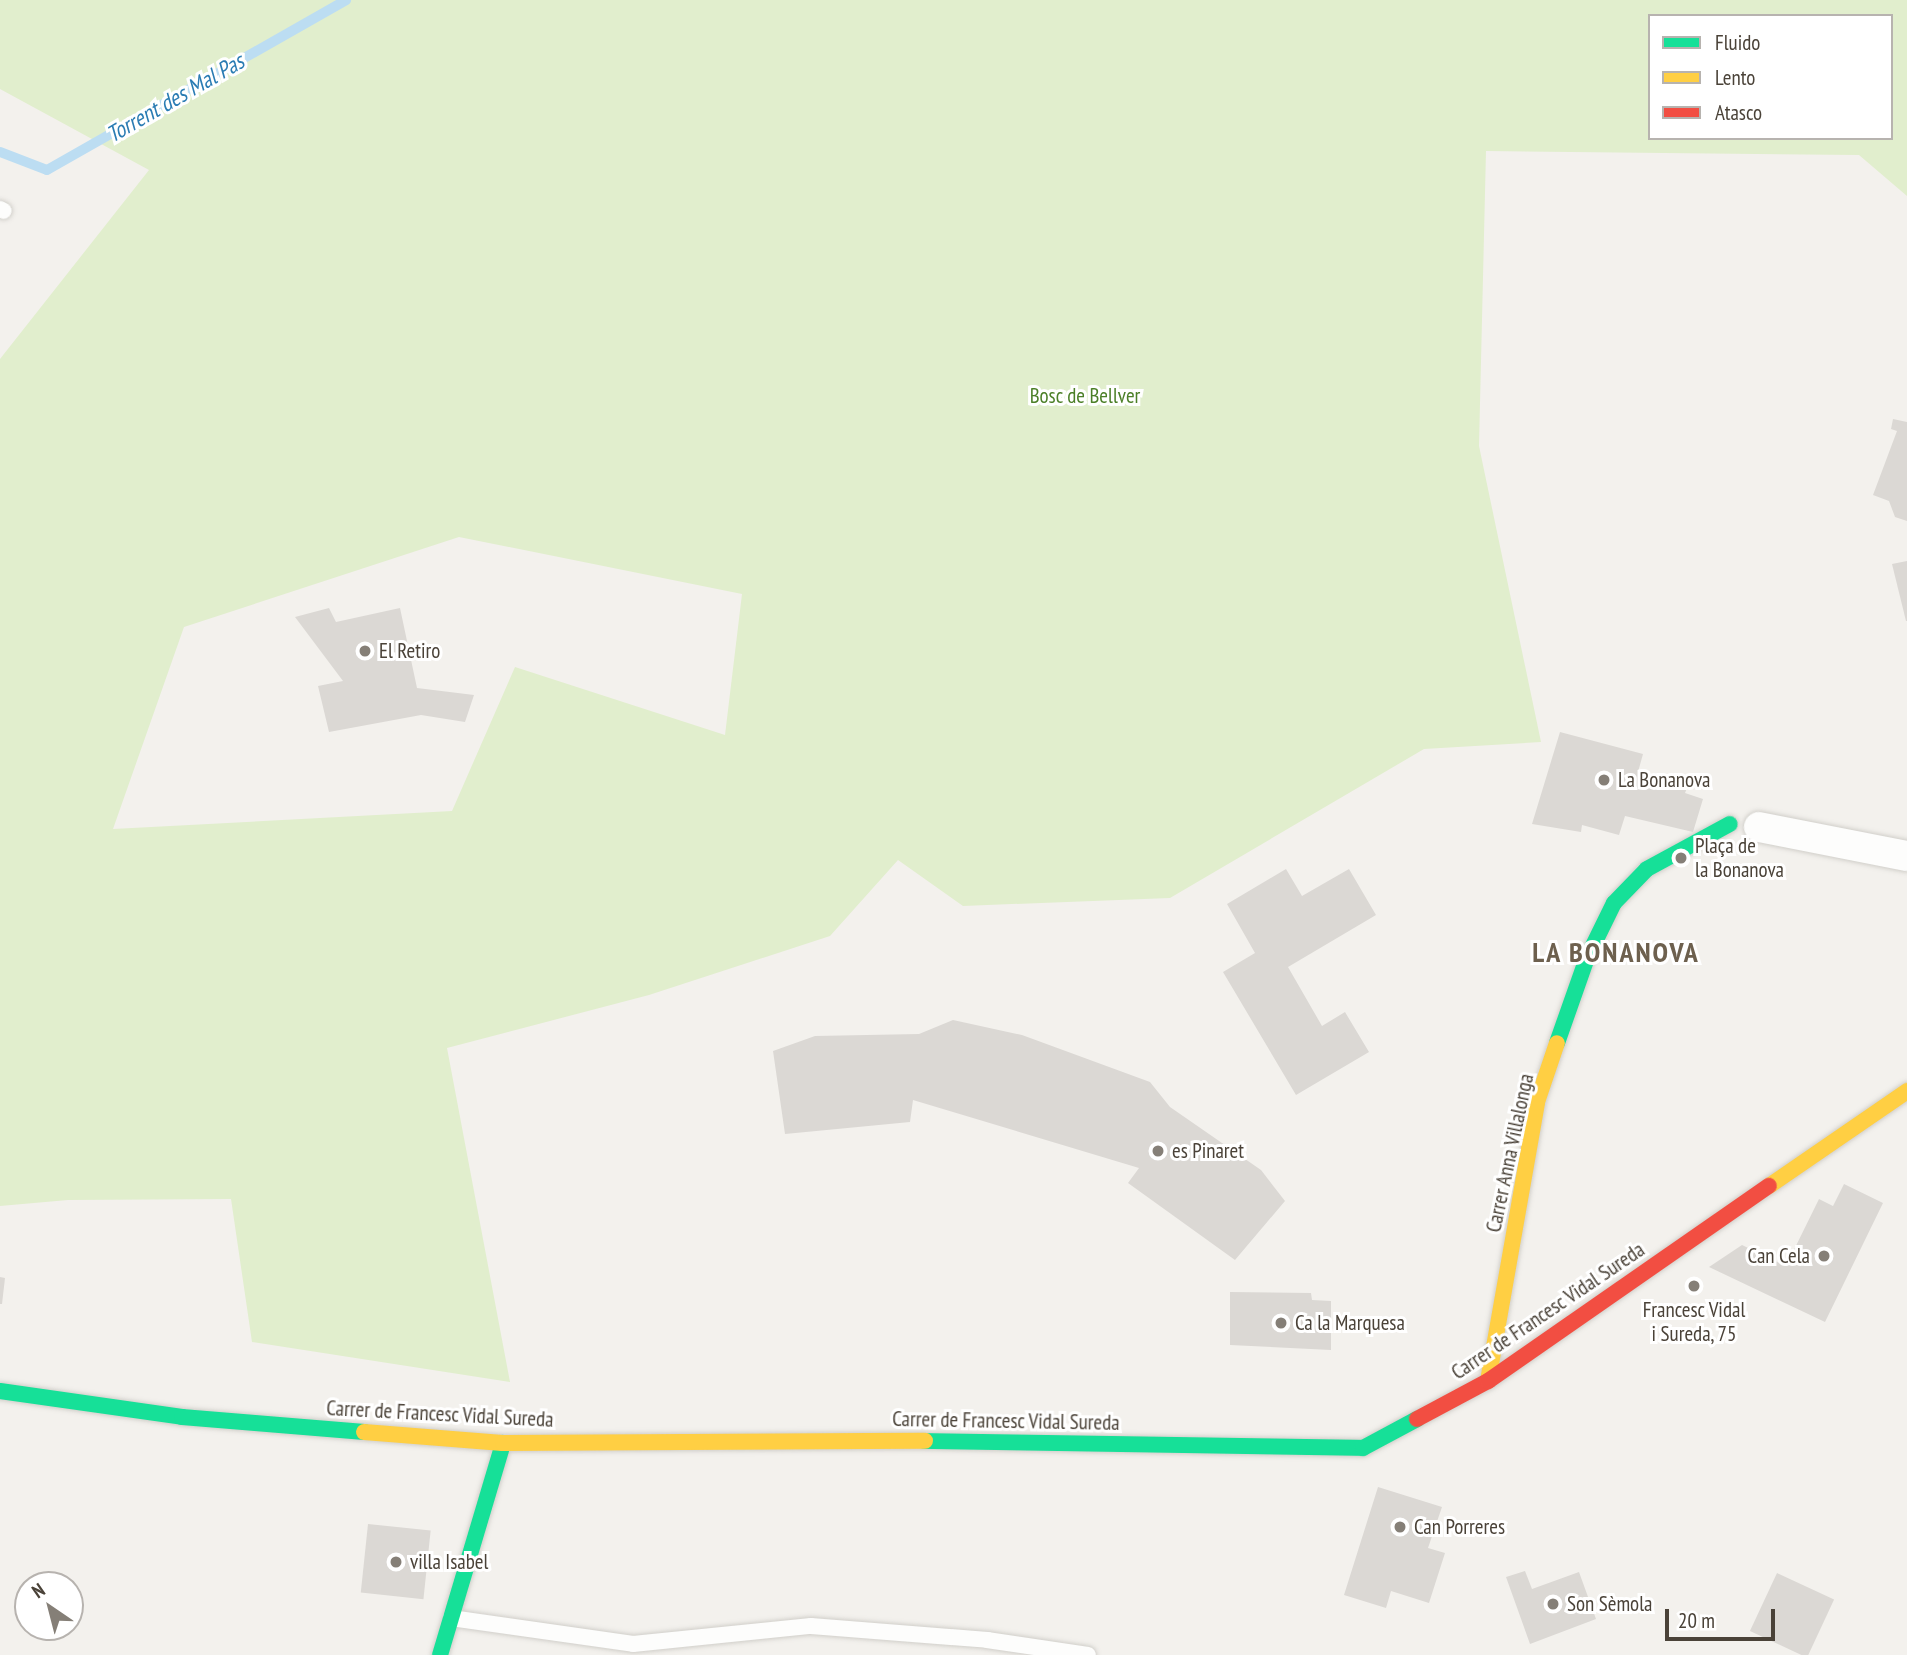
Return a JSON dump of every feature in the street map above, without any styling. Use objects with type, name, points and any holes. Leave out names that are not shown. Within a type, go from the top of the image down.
[{"type":"street","name":"Carrer Anna Villalonga","points":[[1488,1381],[1538,1102],[1587,958],[1614,903],[1647,869],[1730,824]]},
{"type":"street","points":[[1759,827],[1907,856]]},
{"type":"street","name":"Carrer de Francesc Vidal Sureda","points":[[0,1391],[182,1417],[503,1443],[772,1439],[1363,1448],[1488,1381],[1907,1091]]},
{"type":"street","points":[[440,1655],[503,1443]]},
{"type":"lane","points":[[451,1618],[633,1644],[811,1626],[987,1640],[1088,1655]]},
{"type":"green space","name":"Bosc de Bellver","points":[[0,0],[1907,0],[1907,196],[1859,155],[1486,151],[1479,446],[1541,742],[1424,749],[1170,898],[963,906],[898,860],[830,936],[649,995],[447,1048],[510,1382],[252,1342],[231,1199],[68,1200],[0,1206],[0,359],[149,170],[0,89]],"holes":[[[459,537],[742,594],[725,735],[515,667],[452,811],[113,829],[184,627]]]},
{"type":"building","points":[[1893,419],[1907,422],[1907,521],[1895,517],[1889,501],[1873,495],[1897,431],[1891,429]]},
{"type":"building","points":[[1907,561],[1907,621],[1906,621],[1892,564]]},
{"type":"building","name":"El Retiro","points":[[329,608],[336,622],[400,608],[417,688],[474,695],[465,722],[421,715],[329,732],[318,686],[343,681],[295,617]]},
{"type":"building","name":"La Bonanova","points":[[1560,732],[1643,754],[1638,772],[1687,788],[1685,793],[1703,799],[1693,832],[1625,816],[1619,835],[1582,825],[1581,832],[1532,824]]},
{"type":"building","points":[[1286,869],[1302,896],[1349,869],[1376,915],[1288,967],[1322,1026],[1345,1012],[1369,1052],[1296,1095],[1223,972],[1255,953],[1227,904]]},
{"type":"building","name":"es Pinaret","points":[[953,1020],[1022,1035],[1150,1082],[1170,1107],[1261,1170],[1285,1201],[1235,1260],[1128,1183],[1139,1168],[913,1100],[910,1122],[785,1134],[773,1051],[815,1036],[919,1034]]},
{"type":"building","name":"Can Cela","points":[[1844,1184],[1883,1203],[1825,1322],[1709,1267],[1742,1245],[1786,1266],[1819,1199],[1833,1206]]},
{"type":"building","points":[[0,1277],[5,1278],[2,1304],[0,1304]]},
{"type":"building","name":"Ca la Marquesa","points":[[1230,1292],[1311,1293],[1312,1300],[1331,1301],[1331,1350],[1230,1345]]},
{"type":"building","name":"Can Porreres","points":[[1378,1487],[1442,1507],[1428,1548],[1445,1553],[1429,1603],[1391,1591],[1386,1608],[1344,1595]]},
{"type":"building","name":"villa Isabel","points":[[368,1524],[431,1531],[423,1599],[361,1593]]},
{"type":"building","name":"Son Sèmola","points":[[1525,1571],[1532,1589],[1579,1572],[1596,1619],[1530,1644],[1506,1577]]},
{"type":"building","points":[[1777,1573],[1834,1600],[1808,1655],[1801,1655],[1750,1631]]},
{"type":"waterway","name":"Torrent des Mal Pas","points":[[0,152],[47,170],[346,0]]},
{"type":"traffic: fast","points":[[1557,1043],[1587,958],[1614,903],[1647,869],[1730,824]]},
{"type":"traffic: fast","points":[[0,1391],[182,1417],[364,1432]]},
{"type":"traffic: fast","points":[[925,1441],[1363,1448],[1417,1419]]},
{"type":"traffic: fast","points":[[440,1655],[503,1443]]},
{"type":"traffic: slow","points":[[1488,1381],[1537,1102],[1557,1043]]},
{"type":"traffic: slow","points":[[1769,1186],[1907,1091]]},
{"type":"traffic: slow","points":[[364,1432],[503,1443],[925,1441]]},
{"type":"traffic: jam","points":[[1417,1419],[1488,1381],[1769,1186]]},
{"type":"place","name":"El Retiro","points":[[365,651]]},
{"type":"place","name":"La Bonanova","points":[[1604,780]]},
{"type":"place","name":"Plaça de la Bonanova","points":[[1681,858]]},
{"type":"place","name":"es Pinaret","points":[[1158,1151]]},
{"type":"place","name":"Can Cela","points":[[1824,1256]]},
{"type":"place","name":"Francesc Vidal i Sureda, 75","points":[[1694,1286]]},
{"type":"place","name":"Ca la Marquesa","points":[[1281,1323]]},
{"type":"place","name":"Can Porreres","points":[[1400,1527]]},
{"type":"place","name":"villa Isabel","points":[[396,1562]]},
{"type":"place","name":"Son Sèmola","points":[[1553,1604]]},
{"type":"district","name":"LA BONANOVA","points":[[1616,952]]}]
